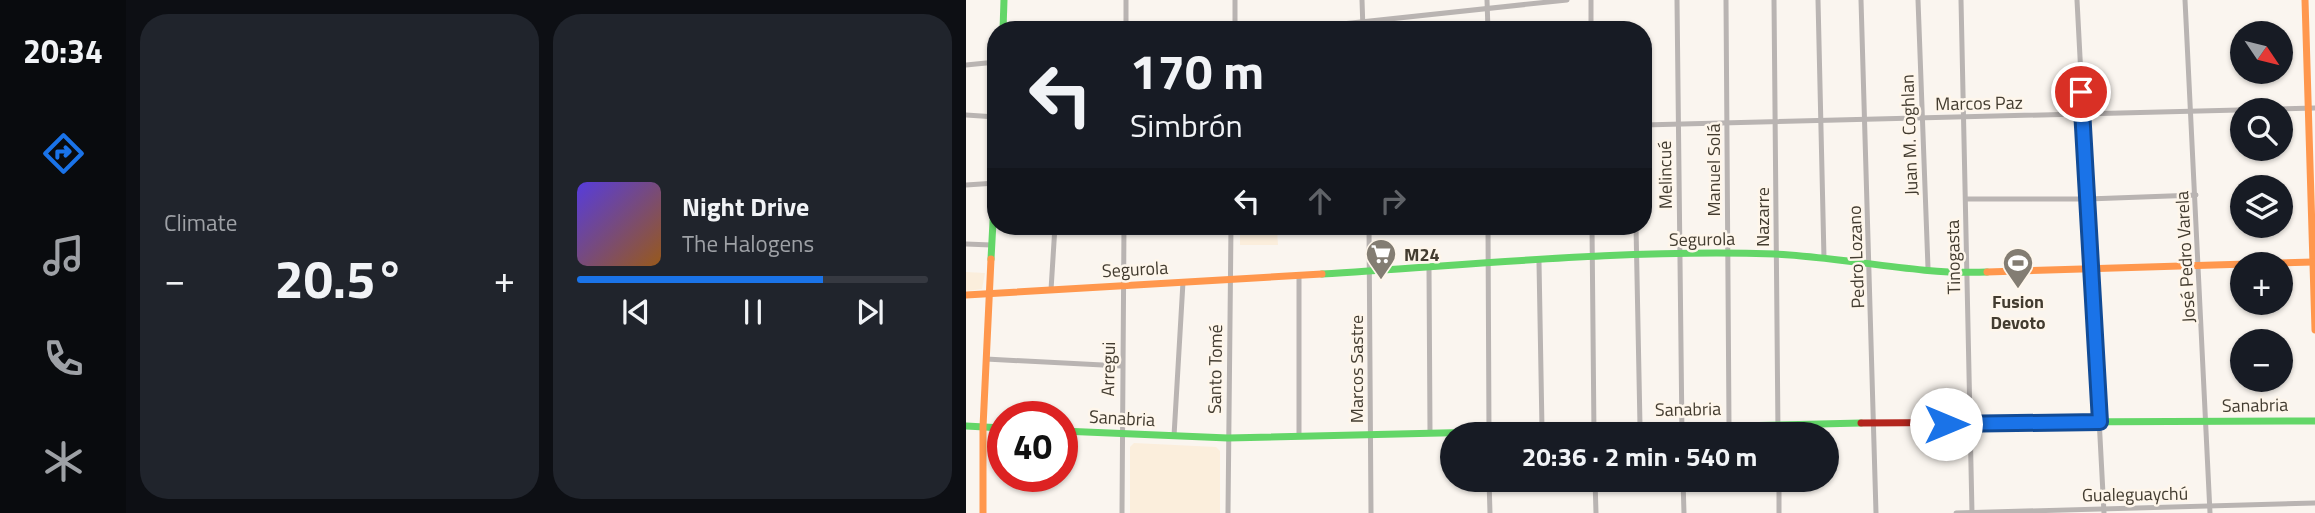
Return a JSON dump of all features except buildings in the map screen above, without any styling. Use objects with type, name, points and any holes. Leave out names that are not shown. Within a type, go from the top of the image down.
[{"type":"street","points":[[1003,21],[1004,0]]},
{"type":"street","points":[[1126,0],[1126,21]]},
{"type":"street","points":[[1235,0],[1235,21]]},
{"type":"street","points":[[1362,0],[1362,21],[1567,0]]},
{"type":"street","points":[[1487,0],[1488,21]]},
{"type":"street","points":[[1591,0],[1591,21]]},
{"type":"street","name":"Melincué","points":[[1677,0],[1682,422]]},
{"type":"street","name":"Manuel Solá","points":[[1726,0],[1729,422]]},
{"type":"street","name":"Nazarre","points":[[1774,0],[1778,422]]},
{"type":"street","points":[[1818,0],[1824,258]]},
{"type":"street","name":"Pedro Lozano","points":[[1861,0],[1876,513]]},
{"type":"street","name":"Juan M. Coghlan","points":[[1917,0],[1928,268]]},
{"type":"street","name":"Tinogasta","points":[[1961,0],[1972,513]]},
{"type":"street","points":[[2077,0],[2104,510]]},
{"type":"street","name":"José Pedro Varela","points":[[2185,0],[2211,510]]},
{"type":"street","points":[[2305,0],[2312,108],[2315,330]]},
{"type":"street","points":[[966,65],[987,63]]},
{"type":"street","name":"Marcos Paz","points":[[1652,125],[2312,108]]},
{"type":"street","points":[[966,116],[987,117]]},
{"type":"street","points":[[966,185],[987,184]]},
{"type":"street","points":[[1966,199],[2088,199],[2196,195]]},
{"type":"street","points":[[983,513],[983,427],[992,235]]},
{"type":"street","points":[[1051,290],[1054,235]]},
{"type":"street","name":"Arregui","points":[[1122,513],[1124,235]]},
{"type":"street","name":"Santo Tomé","points":[[1228,513],[1231,235]]},
{"type":"street","name":"Marcos Sastre","points":[[1369,235],[1371,513]]},
{"type":"street","points":[[1488,235],[1489,422]]},
{"type":"street","points":[[1592,235],[1594,422]]},
{"type":"street","points":[[1636,235],[1640,422]]},
{"type":"street","points":[[966,244],[991,245]]},
{"type":"street","name":"Segurola","points":[[966,295],[1593,258],[1727,254],[1776,254],[1968,273],[2313,262]]},
{"type":"street","points":[[1539,262],[1542,422]]},
{"type":"street","points":[[1429,268],[1430,432]]},
{"type":"street","points":[[1299,436],[1300,275]]},
{"type":"street","points":[[1174,436],[1183,282]]},
{"type":"street","points":[[986,359],[1122,366]]},
{"type":"street","name":"Sanabria","points":[[1839,424],[2315,421]]},
{"type":"street","points":[[966,426],[987,427]]},
{"type":"street","name":"Sanabria","points":[[1078,432],[1228,438],[1440,432]]},
{"type":"street","points":[[1489,492],[1490,513]]},
{"type":"street","points":[[1595,492],[1596,513]]},
{"type":"street","points":[[1684,492],[1684,513]]},
{"type":"street","points":[[1779,492],[1779,513]]},
{"type":"street","name":"Gualeguaychú","points":[[1956,513],[2211,510],[2315,503]]},
{"type":"shaded area","points":[[1240,235],[1277,235],[1278,245],[1240,245]]},
{"type":"shaded area","points":[[966,272],[985,273],[982,289],[966,291]]},
{"type":"shaded area","points":[[1134,443],[1216,447],[1220,451],[1220,513],[1130,513],[1130,447]]},
{"type":"traffic: fast","points":[[1003,21],[1004,0]]},
{"type":"traffic: fast","points":[[991,259],[992,235]]},
{"type":"traffic: fast","points":[[1322,274],[1548,259],[1718,253],[1775,254],[1934,271],[1987,272]]},
{"type":"traffic: fast","points":[[2052,422],[2315,421]]},
{"type":"traffic: fast","points":[[1078,432],[1228,438],[1861,423]]},
{"type":"traffic: fast","points":[[966,426],[987,427]]},
{"type":"traffic: slow","points":[[2305,0],[2315,330]]},
{"type":"traffic: slow","points":[[983,513],[983,427],[991,259]]},
{"type":"traffic: slow","points":[[1987,272],[2313,262]]},
{"type":"traffic: slow","points":[[966,295],[1322,274]]},
{"type":"traffic: jam","points":[[1861,423],[2052,422]]},
{"type":"place","name":"M24","points":[[1381,281]]},
{"type":"place","name":"Fusion Devoto","points":[[2018,290]]},
{"type":"route","points":[[1946,424],[2100,422],[2081,92]]}]
